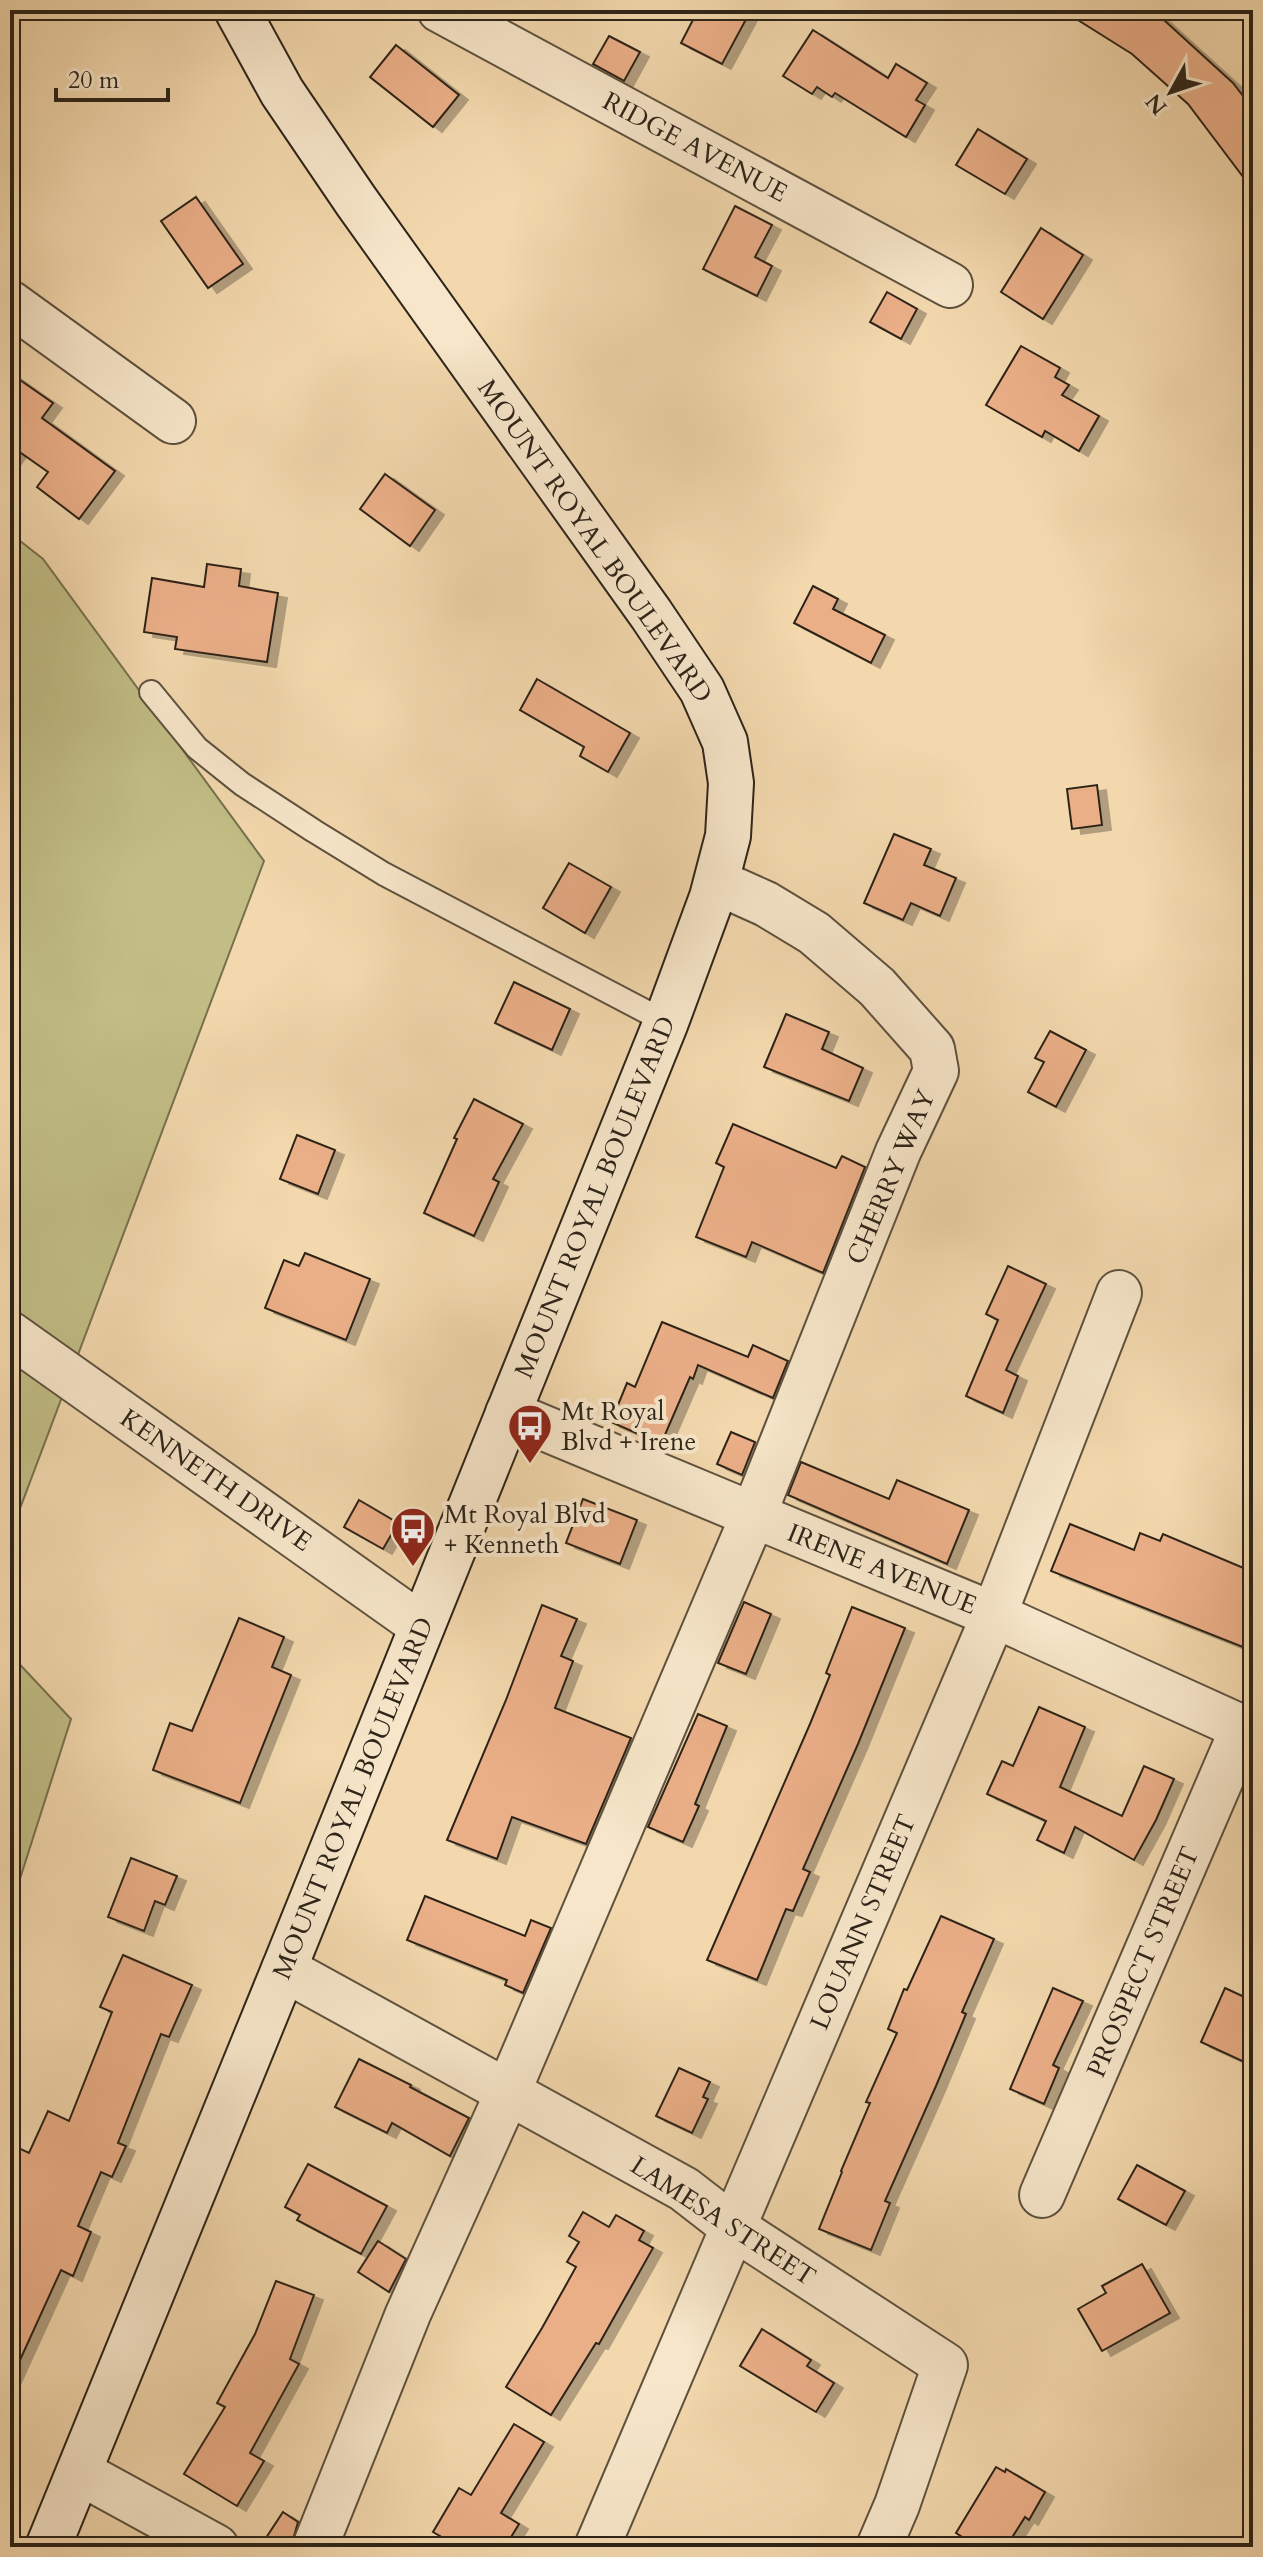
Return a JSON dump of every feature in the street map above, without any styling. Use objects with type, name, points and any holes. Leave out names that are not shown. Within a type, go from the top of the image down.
[{"type":"street","name":"MOUNT ROYAL BOULEVARD","points":[[46,2544],[79,2472],[284,1969],[666,1022],[717,882],[728,836],[731,783],[725,742],[702,690],[356,201],[282,92],[237,10]]},
{"type":"street","name":"RIDGE AVENUE","points":[[440,10],[950,285]]},
{"type":"street","points":[[10,303],[173,421]]},
{"type":"street","name":"CHERRY WAY","points":[[315,2547],[408,2314],[508,2092],[753,1516],[898,1152],[936,1071],[932,1049],[867,978],[814,933],[766,904],[717,882]]},
{"type":"street","name":"LOUANN STREET","points":[[597,2547],[994,1615],[1119,1293]]},
{"type":"street","name":"KENNETH DRIVE","points":[[10,1334],[422,1626]]},
{"type":"street","name":"IRENE AVENUE","points":[[508,1413],[994,1615],[1248,1732]]},
{"type":"street","name":"PROSPECT STREET","points":[[1042,2195],[1248,1732]]},
{"type":"street","name":"LAMESA STREET","points":[[284,1969],[684,2189],[733,2227],[945,2365],[897,2505],[879,2547]]},
{"type":"street","points":[[79,2472],[216,2547]]},
{"type":"lane","points":[[151,692],[197,748],[242,784],[314,831],[384,874],[666,1022]]},
{"type":"shaded area","points":[[10,533],[43,559],[264,861],[10,1535]]},
{"type":"shaded area","points":[[10,1654],[71,1719],[10,1910]]},
{"type":"building","points":[[698,10],[751,10],[722,64],[681,43]]},
{"type":"building","points":[[1062,10],[1153,10],[1233,83],[1253,109],[1253,190],[1188,104],[1132,54]]},
{"type":"building","points":[[813,30],[888,78],[896,64],[927,83],[916,100],[925,105],[906,137],[835,93],[832,97],[817,87],[812,94],[783,76]]},
{"type":"building","points":[[609,36],[640,52],[624,81],[593,64]]},
{"type":"building","points":[[396,45],[459,95],[433,127],[370,77]]},
{"type":"building","points":[[978,129],[1027,159],[1005,194],[956,165]]},
{"type":"building","points":[[196,197],[243,264],[208,288],[161,221]]},
{"type":"building","points":[[735,206],[772,225],[755,257],[772,266],[757,296],[703,269]]},
{"type":"building","points":[[1041,228],[1083,255],[1043,319],[1001,292]]},
{"type":"building","points":[[887,292],[917,309],[901,339],[870,322]]},
{"type":"building","points":[[1021,346],[1060,368],[1055,377],[1069,385],[1062,395],[1099,416],[1079,451],[1045,431],[1042,437],[986,405]]},
{"type":"building","points":[[10,373],[53,403],[42,418],[115,471],[79,519],[37,487],[48,472],[18,451],[10,462]]},
{"type":"building","points":[[385,474],[435,510],[410,546],[360,509]]},
{"type":"building","points":[[207,564],[241,569],[239,586],[278,593],[267,662],[175,649],[177,637],[144,632],[152,578],[204,587]]},
{"type":"building","points":[[813,586],[838,599],[833,609],[885,635],[871,663],[794,623]]},
{"type":"building","points":[[537,679],[630,733],[608,772],[580,756],[584,747],[520,710]]},
{"type":"building","points":[[1097,785],[1102,825],[1072,829],[1067,789]]},
{"type":"building","points":[[894,834],[931,849],[924,865],[956,878],[940,916],[911,903],[903,920],[864,903]]},
{"type":"building","points":[[569,863],[611,887],[585,933],[543,908]]},
{"type":"building","points":[[514,982],[570,1009],[552,1050],[495,1023]]},
{"type":"building","points":[[786,1014],[829,1032],[822,1049],[863,1068],[849,1101],[764,1067]]},
{"type":"building","points":[[1050,1031],[1086,1050],[1056,1107],[1028,1092],[1044,1062],[1035,1058]]},
{"type":"building","points":[[474,1099],[523,1124],[493,1179],[499,1182],[474,1236],[424,1213],[457,1139],[454,1138]]},
{"type":"building","points":[[733,1124],[836,1168],[842,1156],[865,1167],[823,1273],[752,1242],[746,1257],[696,1237],[724,1167],[716,1163]]},
{"type":"building","points":[[297,1135],[335,1150],[318,1194],[280,1179]]},
{"type":"building","points":[[305,1253],[370,1279],[346,1340],[265,1308],[284,1260],[299,1266]]},
{"type":"building","points":[[1008,1266],[1046,1284],[1006,1370],[1018,1376],[1003,1413],[966,1396],[998,1320],[986,1314]]},
{"type":"building","points":[[662,1322],[748,1357],[753,1345],[788,1361],[773,1398],[698,1365],[661,1444],[611,1422],[627,1383],[635,1387]]},
{"type":"building","points":[[731,1432],[755,1442],[742,1475],[717,1464]]},
{"type":"building","points":[[801,1462],[889,1499],[897,1480],[969,1510],[947,1564],[788,1495]]},
{"type":"building","points":[[583,1499],[637,1520],[620,1564],[566,1543]]},
{"type":"building","points":[[359,1500],[398,1523],[383,1549],[344,1527]]},
{"type":"building","points":[[1070,1524],[1134,1550],[1140,1533],[1160,1541],[1163,1534],[1253,1572],[1253,1651],[1051,1571]]},
{"type":"building","points":[[744,1602],[771,1614],[746,1674],[718,1663]]},
{"type":"building","points":[[542,1605],[577,1619],[561,1656],[573,1661],[555,1708],[631,1738],[586,1844],[512,1817],[497,1859],[447,1840]]},
{"type":"building","points":[[852,1607],[905,1628],[803,1869],[810,1872],[793,1911],[786,1909],[757,1980],[707,1960],[810,1724]]},
{"type":"building","points":[[239,1618],[284,1637],[272,1667],[291,1675],[240,1803],[153,1770],[170,1723],[192,1731]]},
{"type":"building","points":[[1039,1707],[1085,1727],[1060,1787],[1122,1816],[1144,1766],[1174,1779],[1134,1860],[1075,1827],[1064,1853],[1037,1840],[1046,1821],[987,1794],[1002,1761],[1013,1766]]},
{"type":"building","points":[[698,1714],[727,1726],[683,1842],[648,1827]]},
{"type":"building","points":[[131,1858],[177,1876],[165,1905],[155,1901],[144,1931],[108,1917]]},
{"type":"building","points":[[425,1896],[525,1936],[531,1920],[551,1928],[523,1993],[505,1985],[507,1980],[407,1940]]},
{"type":"building","points":[[941,1916],[994,1939],[962,2012],[966,2014],[885,2201],[890,2203],[871,2250],[819,2229],[870,2103],[866,2102],[897,2033],[888,2029],[904,1989],[907,1990]]},
{"type":"building","points":[[123,1955],[192,1985],[169,2037],[161,2034],[118,2143],[126,2146],[112,2177],[101,2172],[78,2226],[91,2232],[73,2276],[61,2270],[10,2382],[10,2144],[29,2153],[48,2111],[69,2121],[112,2012],[100,2007]]},
{"type":"building","points":[[1053,1988],[1083,2001],[1053,2065],[1059,2068],[1044,2104],[1010,2089]]},
{"type":"building","points":[[1225,1988],[1253,2001],[1253,2066],[1201,2042]]},
{"type":"building","points":[[359,2059],[469,2118],[450,2156],[392,2123],[387,2133],[335,2107]]},
{"type":"building","points":[[679,2068],[710,2082],[703,2097],[708,2099],[692,2133],[656,2116]]},
{"type":"building","points":[[308,2164],[387,2206],[361,2254],[297,2220],[300,2215],[285,2207]]},
{"type":"building","points":[[1137,2165],[1185,2191],[1166,2225],[1118,2199]]},
{"type":"building","points":[[583,2212],[609,2227],[616,2215],[644,2231],[639,2240],[653,2248],[599,2344],[596,2343],[551,2415],[506,2387],[576,2267],[567,2262],[579,2242],[569,2236]]},
{"type":"building","points":[[378,2241],[406,2259],[389,2292],[358,2272]]},
{"type":"building","points":[[1142,2264],[1170,2313],[1102,2351],[1078,2309],[1106,2293],[1102,2286]]},
{"type":"building","points":[[276,2281],[314,2295],[290,2359],[299,2364],[250,2453],[264,2461],[237,2506],[184,2474],[225,2407],[217,2403],[255,2334]]},
{"type":"building","points":[[762,2329],[811,2360],[807,2366],[834,2383],[816,2412],[740,2366]]},
{"type":"building","points":[[514,2424],[544,2442],[501,2513],[519,2524],[505,2547],[459,2547],[433,2532],[459,2488],[471,2495]]},
{"type":"building","points":[[996,2467],[1005,2472],[1006,2469],[1045,2492],[1029,2520],[1025,2517],[1006,2547],[978,2547],[956,2533]]},
{"type":"building","points":[[283,2512],[298,2522],[291,2547],[260,2547]]},
{"type":"place","name":"Mt Royal Blvd + Irene","points":[[530,1465]]},
{"type":"place","name":"Mt Royal Blvd + Kenneth","points":[[413,1568]]}]
